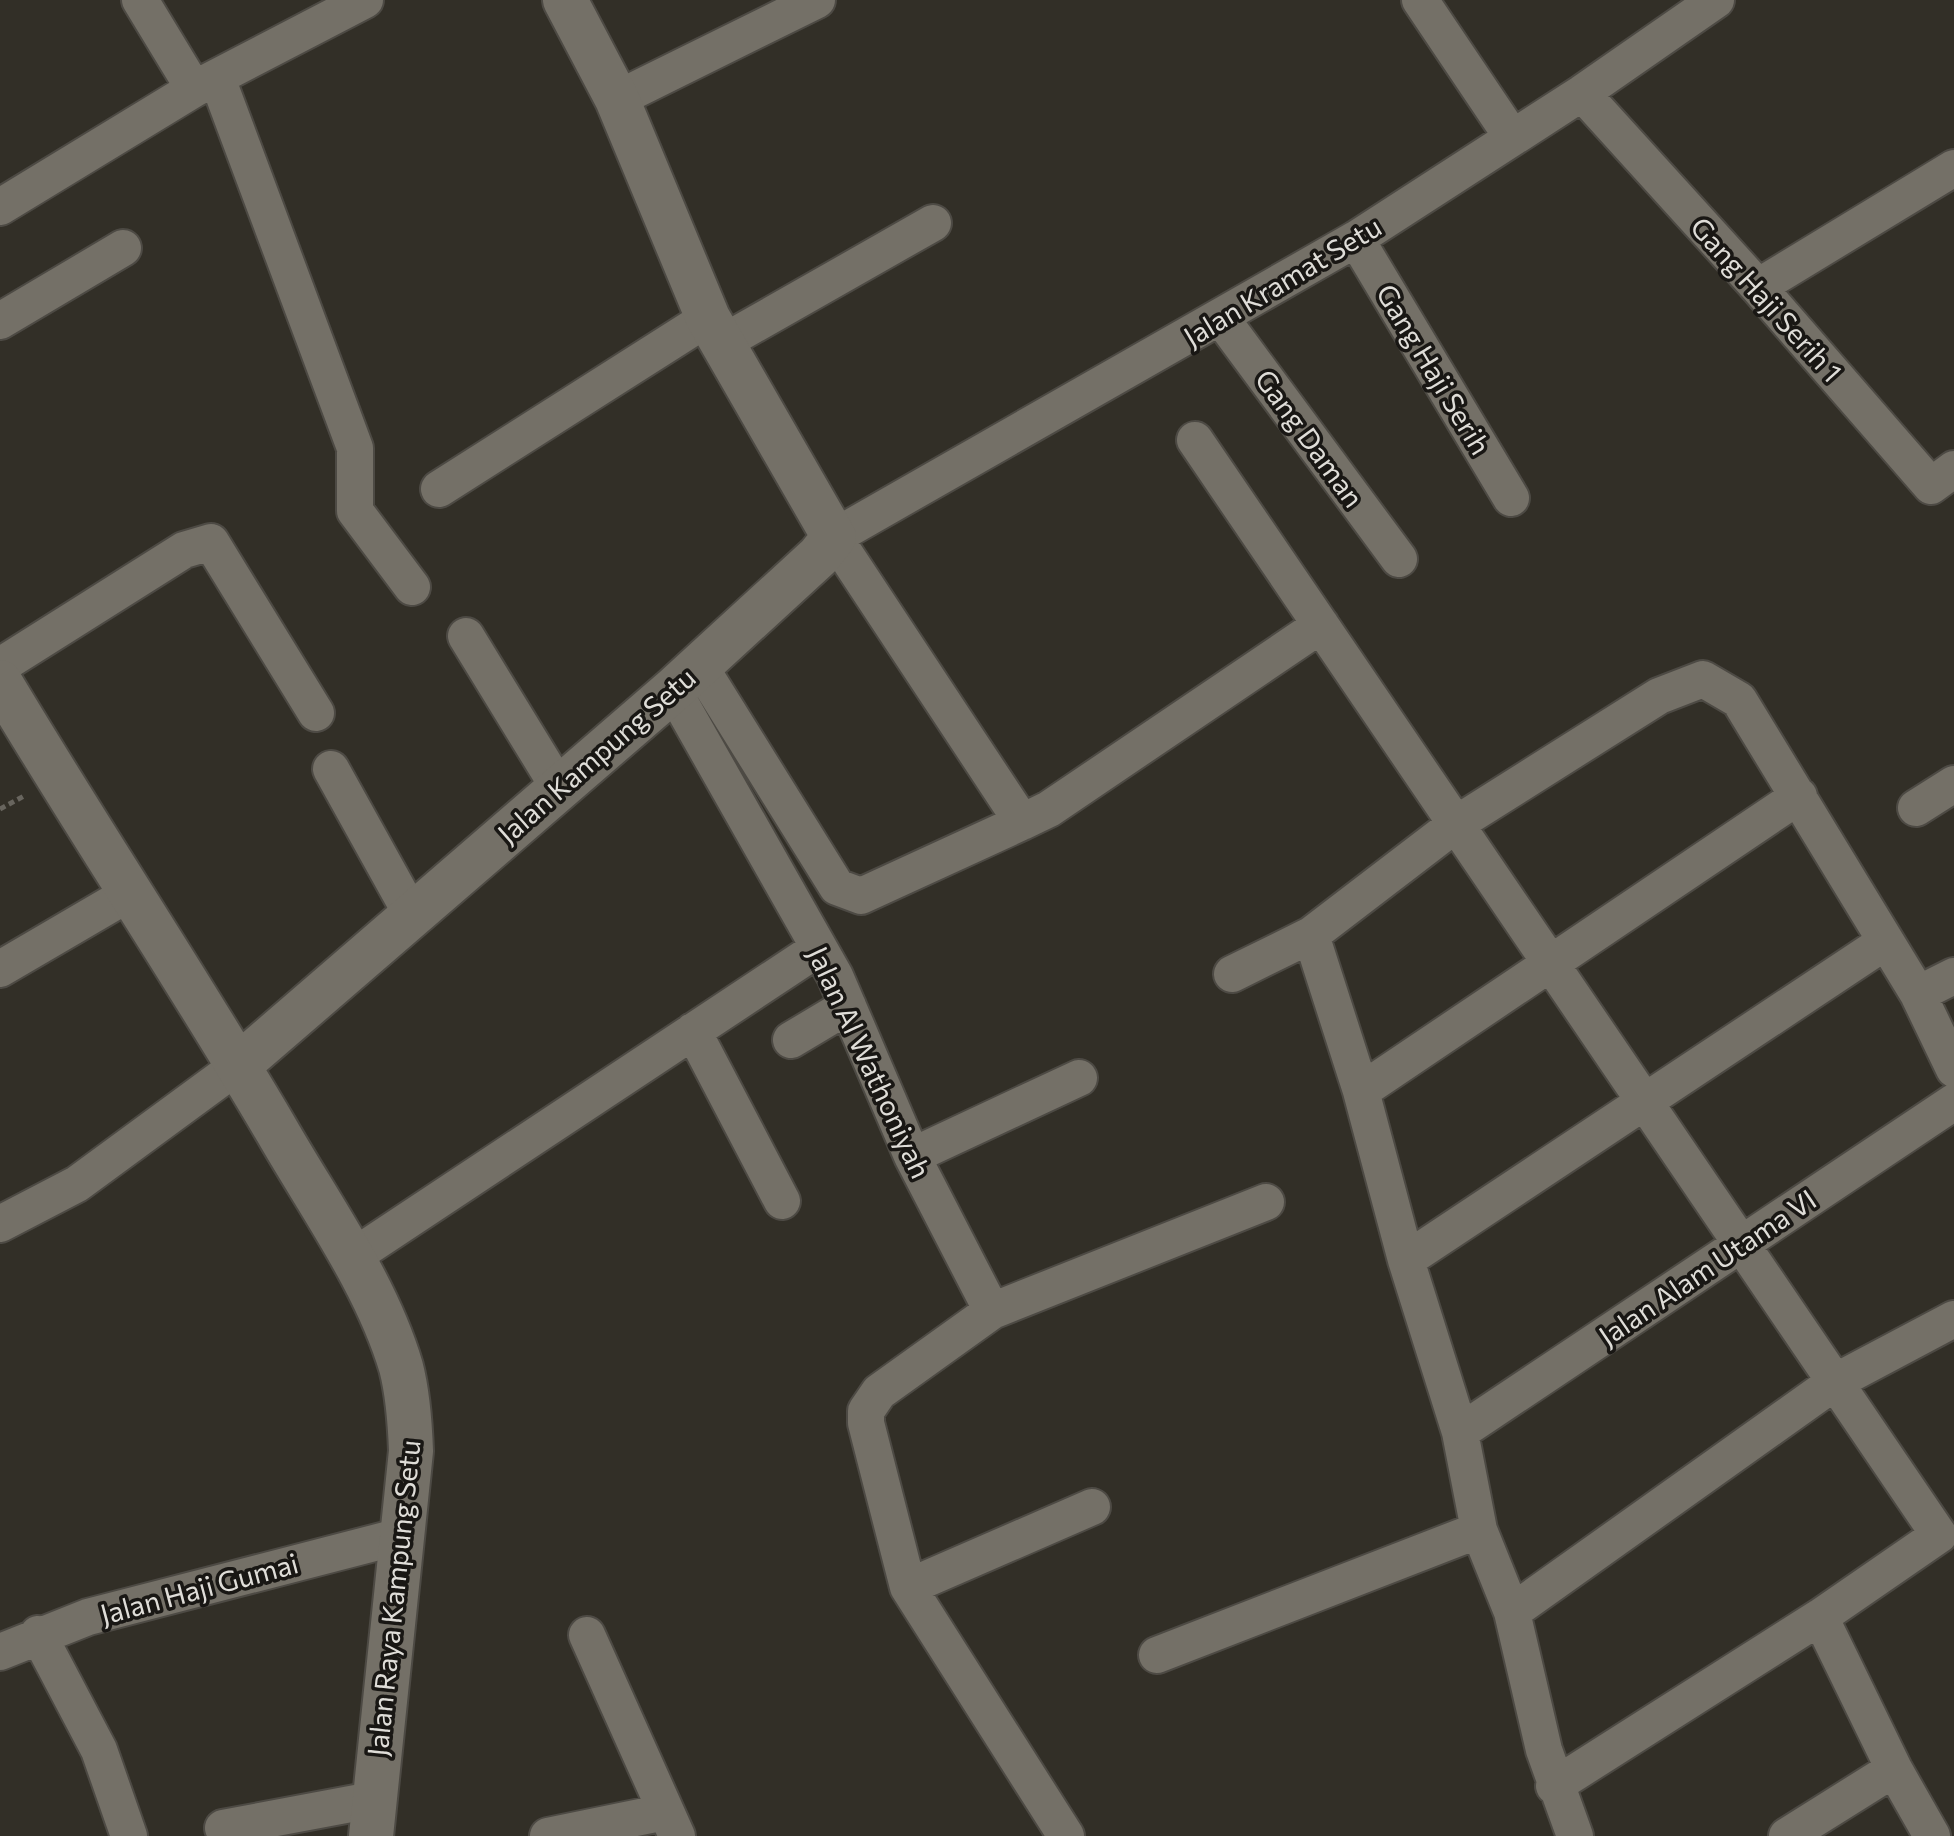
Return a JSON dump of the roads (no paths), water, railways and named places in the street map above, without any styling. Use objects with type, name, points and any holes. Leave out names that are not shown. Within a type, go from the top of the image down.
[{"type":"street","points":[[140,0],[206,83],[355,448],[355,511],[412,587]]},
{"type":"street","points":[[0,207],[206,83],[305,13],[365,0]]},
{"type":"street","points":[[565,0],[617,99],[715,331],[834,537],[1022,822]]},
{"type":"street","points":[[617,99],[817,0]]},
{"type":"street","points":[[1420,0],[1512,137]]},
{"type":"street","name":"Jalan Kramat Setu","points":[[834,537],[1356,239],[1582,93],[1716,0]]},
{"type":"street","name":"Gang Haji Serih 1","points":[[1582,93],[1758,287],[1931,486],[1954,469]]},
{"type":"street","points":[[1758,287],[1954,168]]},
{"type":"street","points":[[439,489],[715,331],[933,223]]},
{"type":"street","name":"Gang Haji Serih","points":[[1356,239],[1511,498]]},
{"type":"street","points":[[0,321],[123,248]]},
{"type":"street","name":"Gang Daman","points":[[1221,318],[1399,559]]},
{"type":"street","points":[[1195,440],[1939,1535],[1820,1617],[1554,1786]]},
{"type":"street","name":"Jalan Kampung Setu","points":[[239,1065],[686,677],[819,556],[834,537]]},
{"type":"street","points":[[0,666],[184,550],[205,541],[215,547],[316,713]]},
{"type":"street","points":[[686,677],[837,887],[846,893],[861,896],[1049,809],[1321,625]]},
{"type":"street","points":[[466,636],[559,788]]},
{"type":"street","name":"Jalan Al Wathoniyah","points":[[686,677],[848,1006],[912,1156],[992,1311]]},
{"type":"street","points":[[1232,974],[1311,935],[1456,824],[1659,696],[1703,679],[1739,700],[1918,994],[1954,1069]]},
{"type":"street","points":[[0,682],[239,1065],[77,1184],[0,1224]]},
{"type":"street","points":[[331,769],[412,915]]},
{"type":"street","points":[[1916,808],[1954,784]]},
{"type":"street","points":[[1361,1091],[1799,796]]},
{"type":"street","points":[[0,969],[130,893]]},
{"type":"street","points":[[1311,935],[1361,1091],[1406,1260],[1460,1432],[1479,1530],[1512,1612],[1554,1786],[1575,1836]]},
{"type":"street","points":[[1406,1260],[1885,942]]},
{"type":"street","points":[[351,1258],[819,948]]},
{"type":"street","points":[[1918,994],[1954,976]]},
{"type":"street","points":[[791,1040],[848,1006]]},
{"type":"street","points":[[693,1031],[782,1201]]},
{"type":"street","name":"Jalan Raya Kampung Setu","points":[[239,1065],[351,1258],[396,1355],[409,1409],[411,1451],[372,1818]]},
{"type":"street","points":[[912,1156],[1079,1078]]},
{"type":"street","name":"Jalan Alam Utama VI","points":[[1460,1432],[1954,1102]]},
{"type":"street","points":[[1066,1836],[908,1587],[866,1423],[866,1411],[879,1392],[992,1311],[1266,1202]]},
{"type":"street","points":[[1512,1612],[1835,1382],[1954,1319]]},
{"type":"street","points":[[908,1587],[1092,1507]]},
{"type":"street","points":[[1157,1655],[1479,1530]]},
{"type":"street","name":"Jalan Haji Gumai","points":[[0,1652],[38,1634],[88,1617],[401,1536]]},
{"type":"street","points":[[1820,1617],[1894,1769],[1932,1836]]},
{"type":"street","points":[[38,1634],[99,1750],[129,1836]]},
{"type":"street","points":[[548,1836],[671,1824],[587,1635]]},
{"type":"street","points":[[1787,1836],[1894,1769]]},
{"type":"street","points":[[223,1828],[372,1818]]}]
